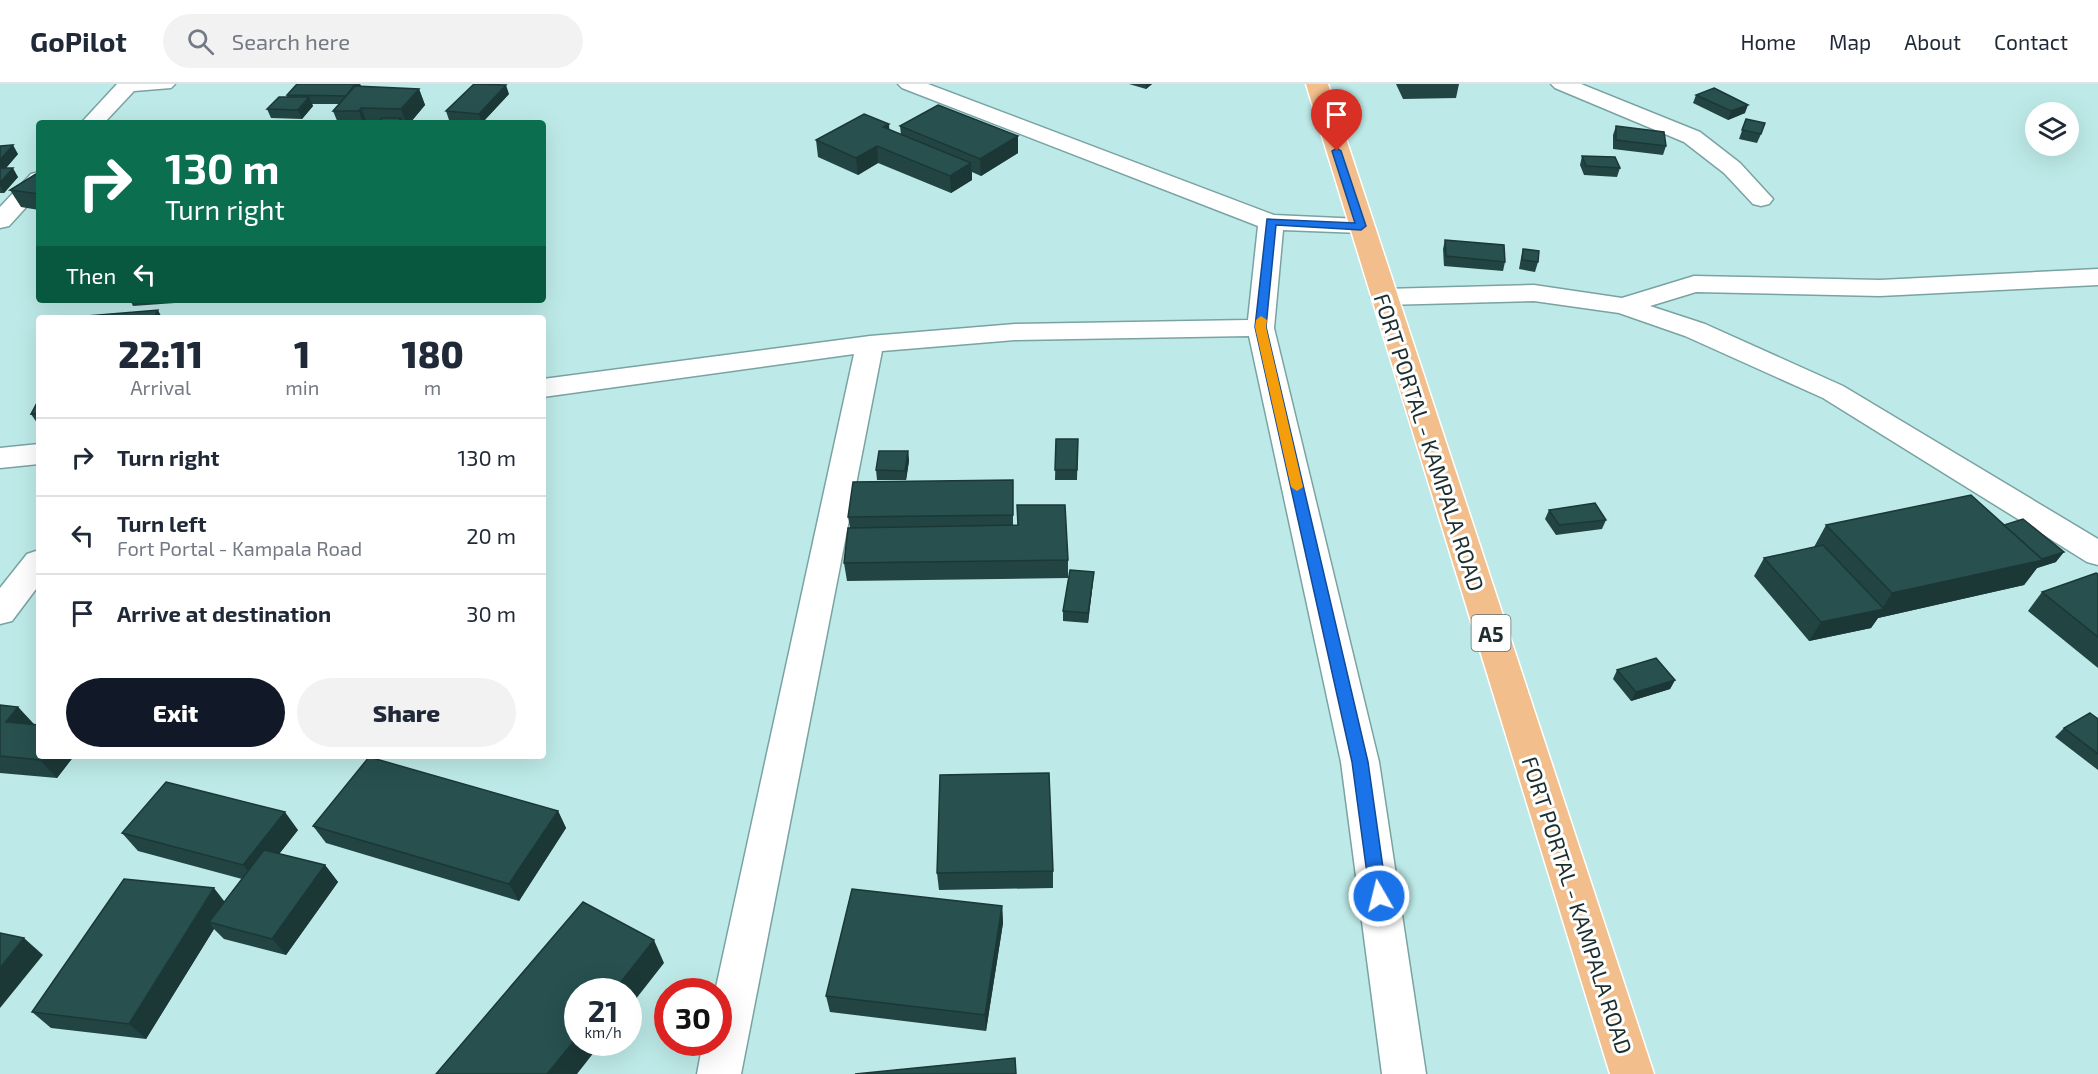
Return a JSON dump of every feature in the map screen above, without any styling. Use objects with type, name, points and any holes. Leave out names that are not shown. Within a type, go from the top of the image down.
[{"type":"main road","name":"FORT PORTAL - KAMPALA ROAD","points":[[1317,84],[1349,192],[1632,1074]]},
{"type":"street","points":[[95,120],[128,85],[164,84]]},
{"type":"street","points":[[909,84],[1271,222],[1361,226]]},
{"type":"street","points":[[1562,84],[1692,137],[1732,168],[1761,199]]},
{"type":"street","points":[[0,221],[36,182]]},
{"type":"street","points":[[1271,222],[1261,327],[1360,762],[1404,1074]]},
{"type":"street","points":[[1623,306],[1694,284],[1880,288],[2098,277]]},
{"type":"street","points":[[1384,297],[1534,292],[1623,306],[1695,330],[1833,392],[2098,554]]},
{"type":"street","points":[[546,388],[870,344],[1015,332],[1261,327]]},
{"type":"street","points":[[718,1074],[870,344]]},
{"type":"street","points":[[0,458],[36,454]]},
{"type":"street","points":[[0,612],[36,566]]},
{"type":"building","points":[[297,84],[355,84],[346,96],[287,95]]},
{"type":"building","points":[[474,84],[506,85],[479,114],[446,111]]},
{"type":"building","points":[[355,86],[419,89],[401,109],[361,108],[359,111],[333,111]]},
{"type":"building","points":[[1714,88],[1748,105],[1731,111],[1696,95]]},
{"type":"building","points":[[279,97],[309,97],[298,110],[267,109]]},
{"type":"building","points":[[938,105],[1018,136],[980,159],[900,126]]},
{"type":"building","points":[[864,114],[889,124],[883,127],[971,163],[950,176],[877,146],[856,158],[816,140]]},
{"type":"building","points":[[382,118],[401,118],[399,120],[380,120]]},
{"type":"building","points":[[1746,119],[1765,123],[1761,134],[1742,130]]},
{"type":"building","points":[[1616,126],[1664,132],[1666,146],[1616,140]]},
{"type":"building","points":[[13,145],[0,160],[0,146]]},
{"type":"building","points":[[1582,156],[1615,157],[1620,168],[1586,166]]},
{"type":"building","points":[[0,168],[13,168],[0,183]]},
{"type":"building","points":[[36,174],[36,194],[10,190]]},
{"type":"building","points":[[1445,240],[1504,245],[1505,262],[1446,256]]},
{"type":"building","points":[[1523,249],[1539,251],[1538,262],[1522,260]]},
{"type":"building","points":[[158,310],[156,315],[99,315]]},
{"type":"building","points":[[1056,439],[1078,439],[1077,470],[1055,470]]},
{"type":"building","points":[[879,451],[908,451],[905,471],[876,470]]},
{"type":"building","points":[[1013,480],[1013,515],[848,517],[853,482]]},
{"type":"building","points":[[1971,495],[2043,560],[1892,593],[1826,525]]},
{"type":"building","points":[[1595,503],[1606,520],[1559,525],[1549,510]]},
{"type":"building","points":[[1017,505],[1065,505],[1068,560],[844,563],[848,528],[1018,525]]},
{"type":"building","points":[[2023,519],[2064,552],[2042,559],[2004,525]]},
{"type":"building","points":[[1823,545],[1884,609],[1821,622],[1764,558]]},
{"type":"building","points":[[1070,570],[1094,572],[1088,613],[1063,611]]},
{"type":"building","points":[[2098,574],[2098,637],[2042,592]]},
{"type":"building","points":[[1656,658],[1675,680],[1636,692],[1617,670]]},
{"type":"building","points":[[0,705],[18,707],[6,722],[36,725],[36,759],[41,759],[40,760],[0,756]]},
{"type":"building","points":[[2090,713],[2098,719],[2098,754],[2064,728]]},
{"type":"building","points":[[367,759],[376,759],[558,811],[509,884],[313,826]]},
{"type":"building","points":[[1049,773],[1053,871],[937,873],[940,775]]},
{"type":"building","points":[[166,782],[285,812],[243,865],[122,833]]},
{"type":"building","points":[[264,850],[325,865],[272,939],[209,922]]},
{"type":"building","points":[[124,879],[214,888],[129,1024],[32,1012]]},
{"type":"building","points":[[852,889],[1002,906],[985,1015],[826,996]]},
{"type":"building","points":[[583,902],[654,940],[624,978],[564,978],[564,1053],[547,1074],[436,1074]]},
{"type":"building","points":[[0,933],[24,938],[0,968]]},
{"type":"building","points":[[1015,1058],[1016,1074],[855,1074]]},
{"type":"slow traffic","points":[[1261,320],[1297,487]]},
{"type":"route","points":[[1337,151],[1361,226],[1271,222],[1261,327],[1360,762],[1379,896]]}]
